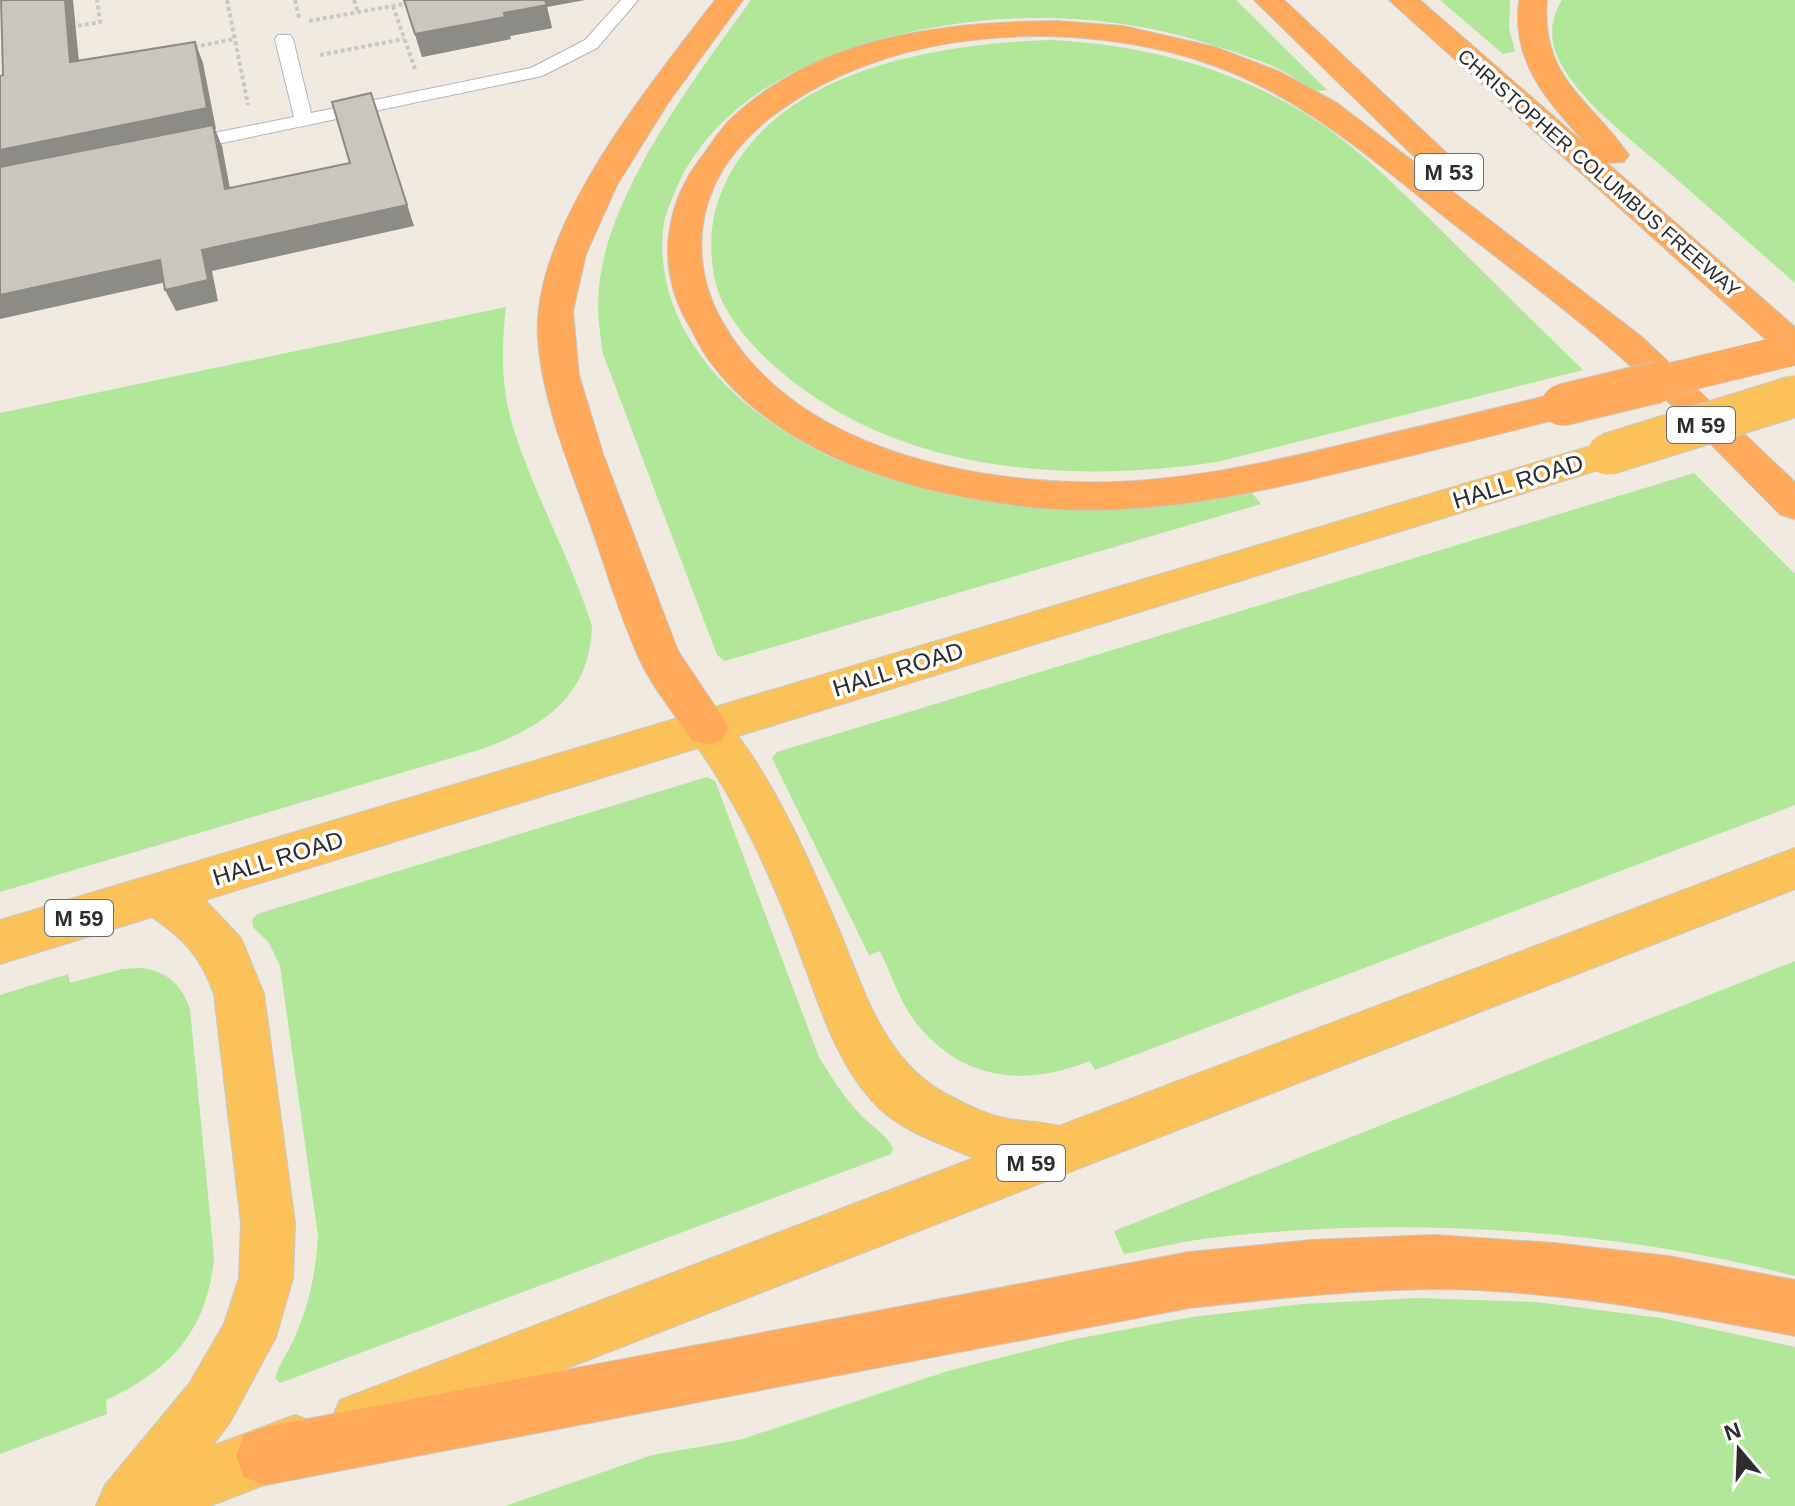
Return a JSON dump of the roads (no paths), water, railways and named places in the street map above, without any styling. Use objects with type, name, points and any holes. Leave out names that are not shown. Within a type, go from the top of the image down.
[{"type":"highway","points":[[729,0],[654,101],[601,185],[569,254],[556,311],[561,375],[584,454],[659,657],[745,779],[813,924],[849,1017],[868,1053],[896,1090],[933,1115],[997,1142],[1061,1151]]},
{"type":"highway","name":"M 53","points":[[1268,0],[1795,505]]},
{"type":"highway","name":"CHRISTOPHER COLUMBUS FREEWAY","points":[[1403,0],[1795,347]]},
{"type":"highway","points":[[1533,0],[1530,34],[1544,72],[1712,273]]},
{"type":"highway","points":[[1629,345],[1345,122],[1311,99],[1255,71],[1211,56],[1145,38],[1103,32],[1021,28],[935,36],[898,44],[825,70],[765,106],[718,153],[701,179],[684,234],[689,287],[701,318],[736,368],[773,404],[808,428],[846,447],[930,477],[975,487],[1072,496],[1171,492],[1243,483],[1795,347]]},
{"type":"highway","name":"HALL ROAD","points":[[0,942],[1795,396]]},
{"type":"highway","name":"M 59","points":[[133,1506],[1795,868]]},
{"type":"highway","points":[[126,1506],[209,1404],[248,1337],[266,1278],[268,1223],[239,994],[224,953],[193,919],[158,894]]},
{"type":"highway","points":[[265,1456],[1189,1280],[1312,1267],[1434,1262],[1554,1270],[1668,1284],[1795,1308]]},
{"type":"lane","points":[[164,149],[536,72],[591,44],[630,0]]},
{"type":"lane","points":[[284,39],[304,122]]}]
